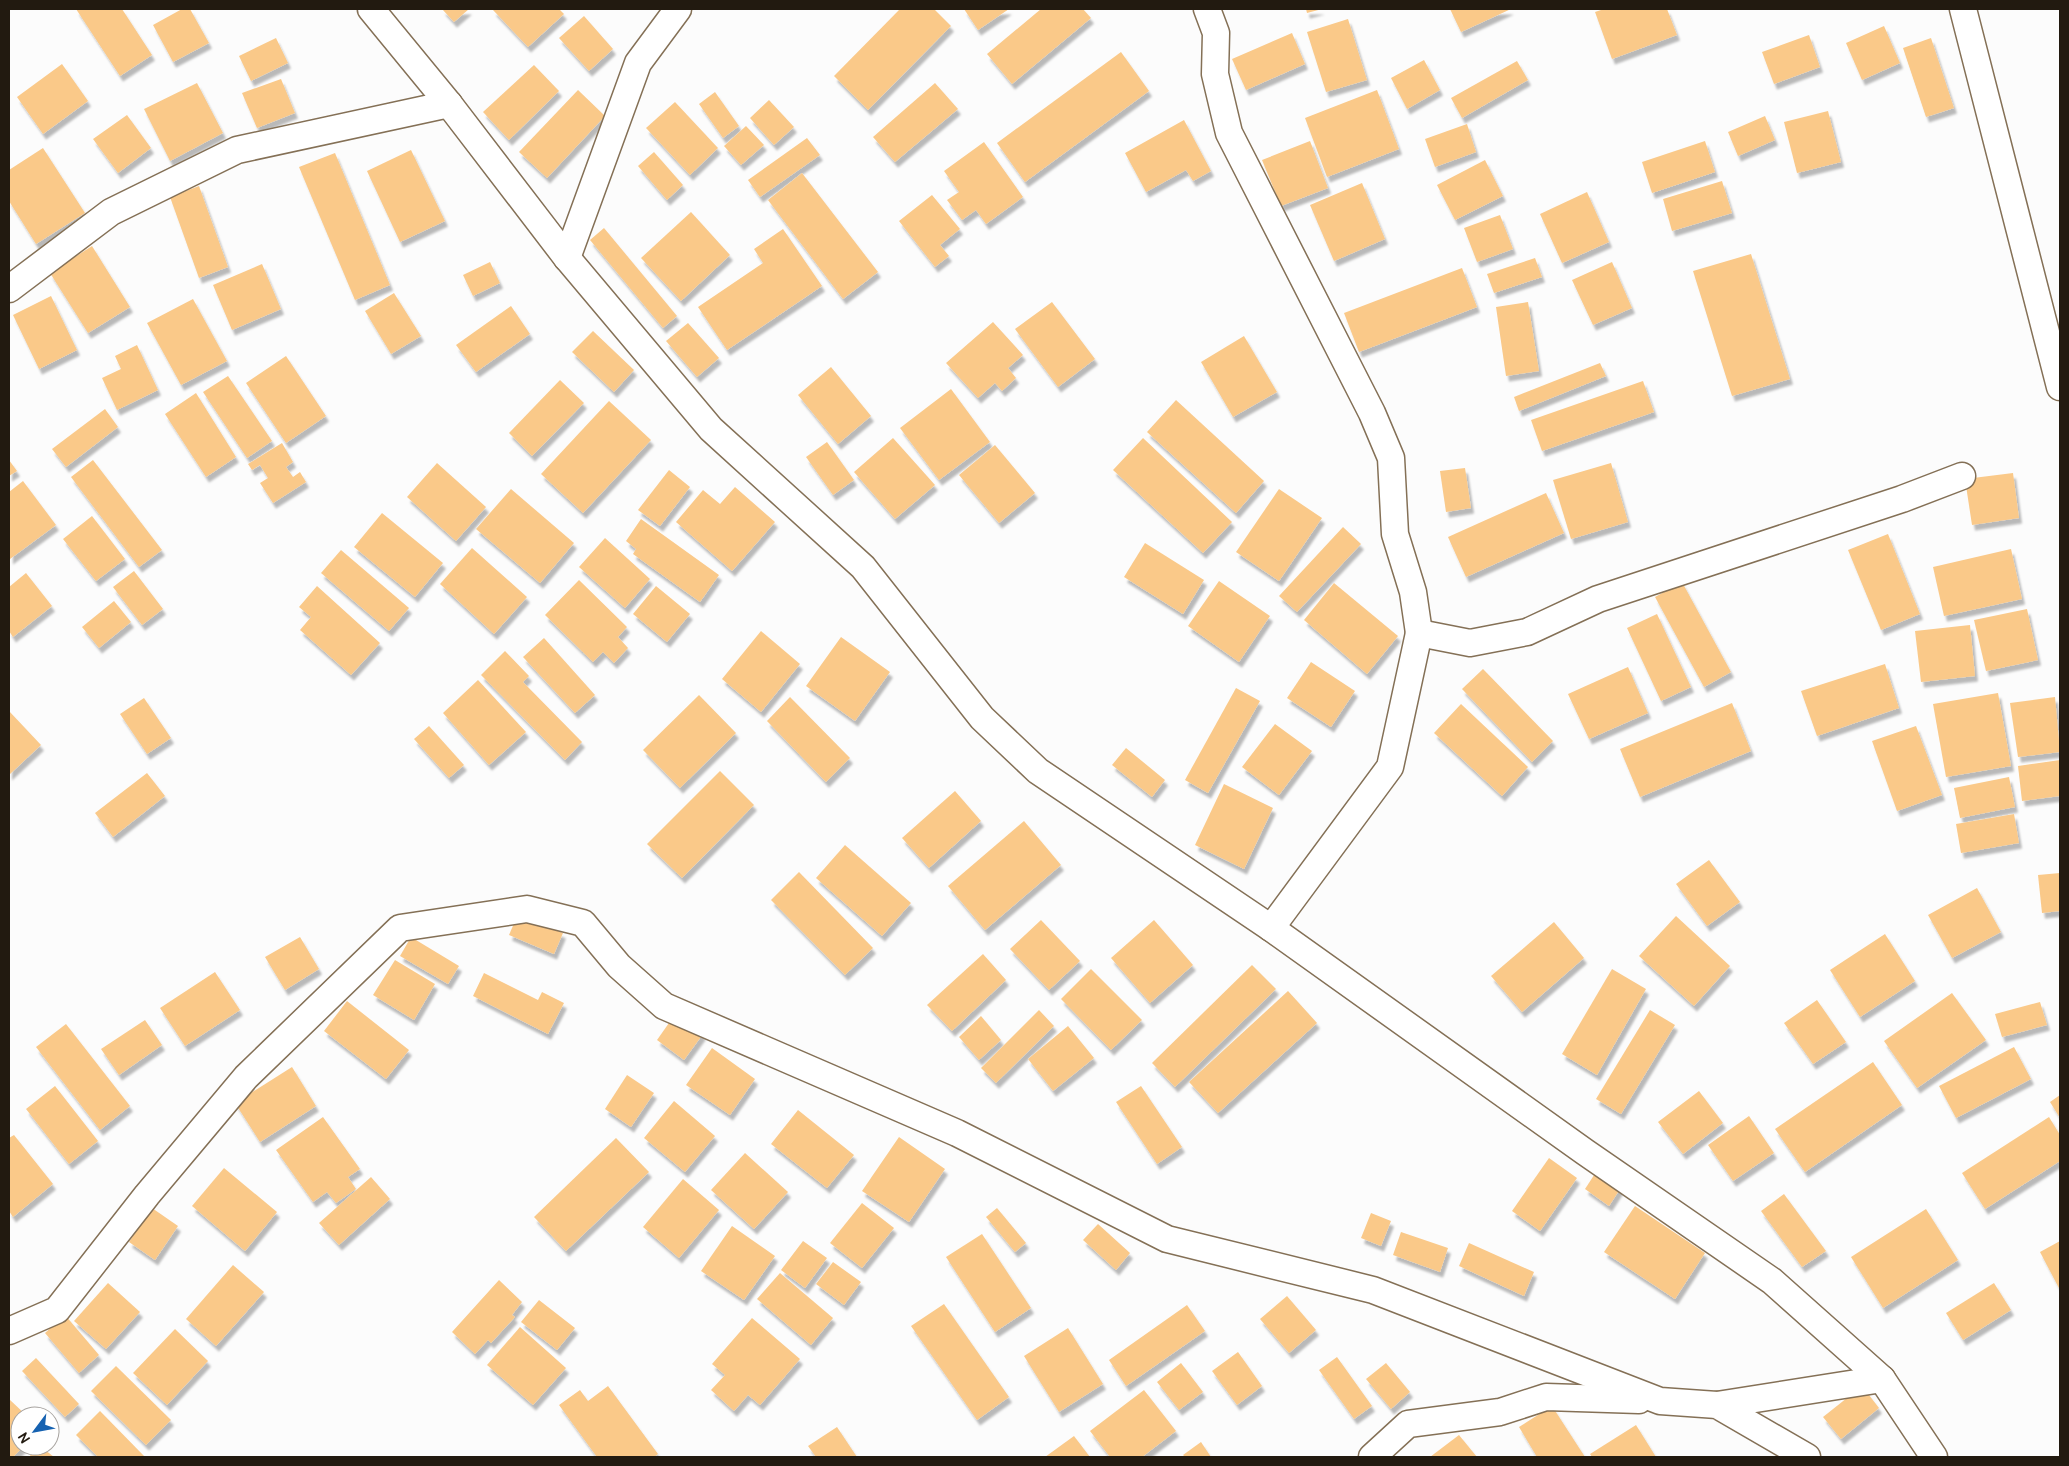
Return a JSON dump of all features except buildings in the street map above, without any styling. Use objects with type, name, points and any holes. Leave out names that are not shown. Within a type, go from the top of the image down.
[{"type":"street","points":[[371,9],[449,104],[568,258],[711,429],[863,567],[982,718],[1038,771],[1271,928],[1585,1152],[1772,1281],[1882,1379],[1934,1457]]},
{"type":"street","points":[[568,258],[638,63],[678,9]]},
{"type":"street","points":[[1207,9],[1216,33],[1215,74],[1229,133],[1372,412],[1392,458],[1395,534],[1413,592],[1419,633],[1390,768],[1271,928]]},
{"type":"street","points":[[1963,9],[2060,387]]},
{"type":"street","points":[[9,289],[111,212],[237,150],[449,104]]},
{"type":"street","points":[[1419,633],[1470,643],[1527,632],[1598,599],[1902,499],[1962,476]]},
{"type":"street","points":[[9,1331],[56,1310],[147,1195],[246,1077],[400,928],[527,909],[583,923],[619,966],[664,1006],[957,1134],[1168,1239],[1373,1290],[1660,1401]]},
{"type":"street","points":[[1546,1397],[1558,1362]]},
{"type":"street","points":[[1372,1457],[1408,1424],[1500,1412],[1546,1397],[1717,1405],[1882,1379]]},
{"type":"street","points":[[1717,1405],[1807,1457]]}]
